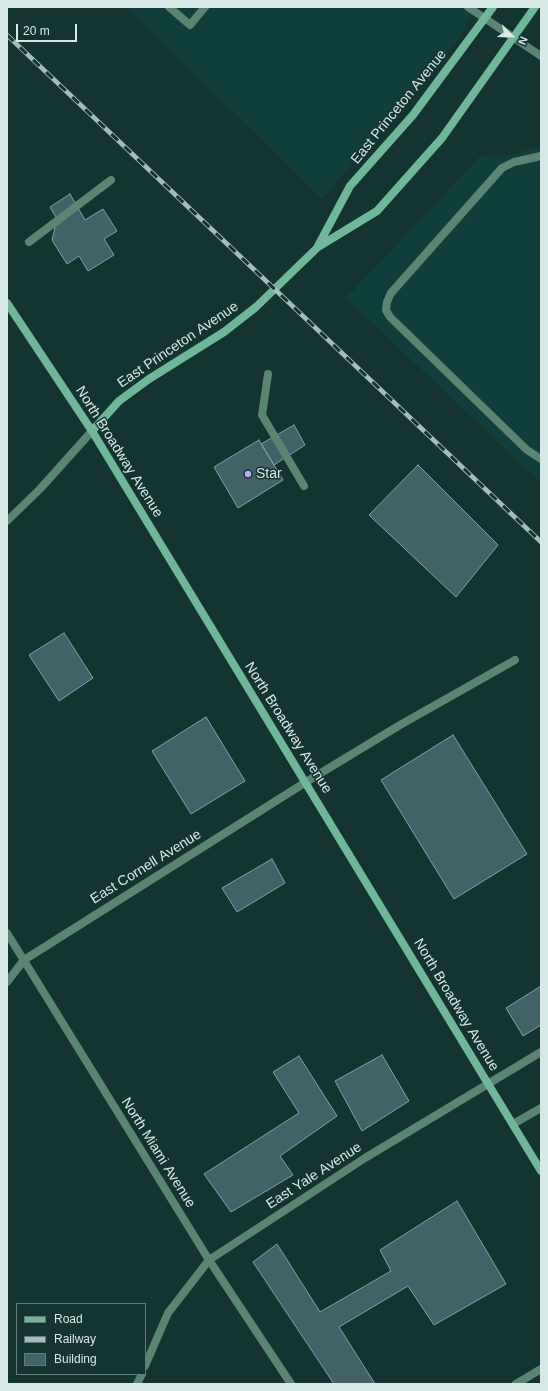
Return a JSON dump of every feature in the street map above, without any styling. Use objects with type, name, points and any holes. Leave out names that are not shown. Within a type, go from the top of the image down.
[{"type":"main road","name":"East Princeton Avenue","points":[[318,247],[350,186],[413,115],[485,20],[493,7]]},
{"type":"main road","name":"East Princeton Avenue","points":[[92,431],[120,401],[149,379],[224,332],[256,307],[318,247],[377,211],[442,138],[535,7]]},
{"type":"main road","name":"North Broadway Avenue","points":[[7,303],[92,431],[541,1170]]},
{"type":"street","points":[[169,7],[190,25],[205,7]]},
{"type":"street","points":[[468,7],[485,20],[541,56]]},
{"type":"street","points":[[541,156],[514,162],[502,168],[391,293],[386,302],[386,310],[390,317],[521,444],[541,459]]},
{"type":"street","points":[[29,242],[111,180]]},
{"type":"street","points":[[268,374],[262,415],[304,486]]},
{"type":"street","name":"East Princeton Avenue","points":[[7,521],[40,489],[92,431]]},
{"type":"street","name":"East Cornell Avenue","points":[[7,982],[24,960],[306,782],[515,660]]},
{"type":"street","name":"North Miami Avenue","points":[[7,933],[209,1260],[291,1384]]},
{"type":"street","name":"East Yale Avenue","points":[[146,1364],[168,1313],[209,1260],[365,1158],[541,1052]]},
{"type":"street","points":[[514,1124],[541,1108]]},
{"type":"street","points":[[516,1384],[541,1369]]},
{"type":"street","points":[[137,1384],[142,1375]]},
{"type":"shaded area","points":[[126,7],[477,7],[455,44],[322,199]]},
{"type":"shaded area","points":[[541,146],[541,483],[346,298],[482,154],[496,158]]},
{"type":"building","points":[[70,194],[85,220],[103,209],[117,231],[104,239],[114,255],[88,271],[79,256],[67,264],[52,240],[57,219],[50,207]]},
{"type":"building","name":"Star","points":[[294,425],[305,445],[274,465],[261,444]]},
{"type":"building","name":"Star","points":[[259,440],[283,480],[238,508],[214,467]]},
{"type":"building","points":[[418,465],[498,545],[456,597],[369,515]]},
{"type":"building","points":[[64,633],[93,678],[59,701],[29,655]]},
{"type":"building","points":[[206,717],[245,781],[191,814],[152,751]]},
{"type":"building","points":[[453,735],[527,854],[454,899],[381,780]]},
{"type":"building","points":[[272,859],[285,883],[237,912],[222,888]]},
{"type":"building","points":[[541,986],[541,1025],[523,1036],[506,1008]]},
{"type":"building","points":[[382,1055],[409,1101],[362,1131],[335,1081]]},
{"type":"building","points":[[299,1056],[337,1116],[280,1156],[293,1175],[231,1212],[204,1174],[299,1113],[273,1072]]},
{"type":"building","points":[[457,1201],[506,1284],[434,1325],[408,1286],[339,1327],[375,1384],[334,1384],[253,1262],[277,1244],[320,1312],[391,1271],[380,1250]]},
{"type":"railway","points":[[7,35],[541,542]]},
{"type":"place","name":"Star","points":[[248,474]]}]
